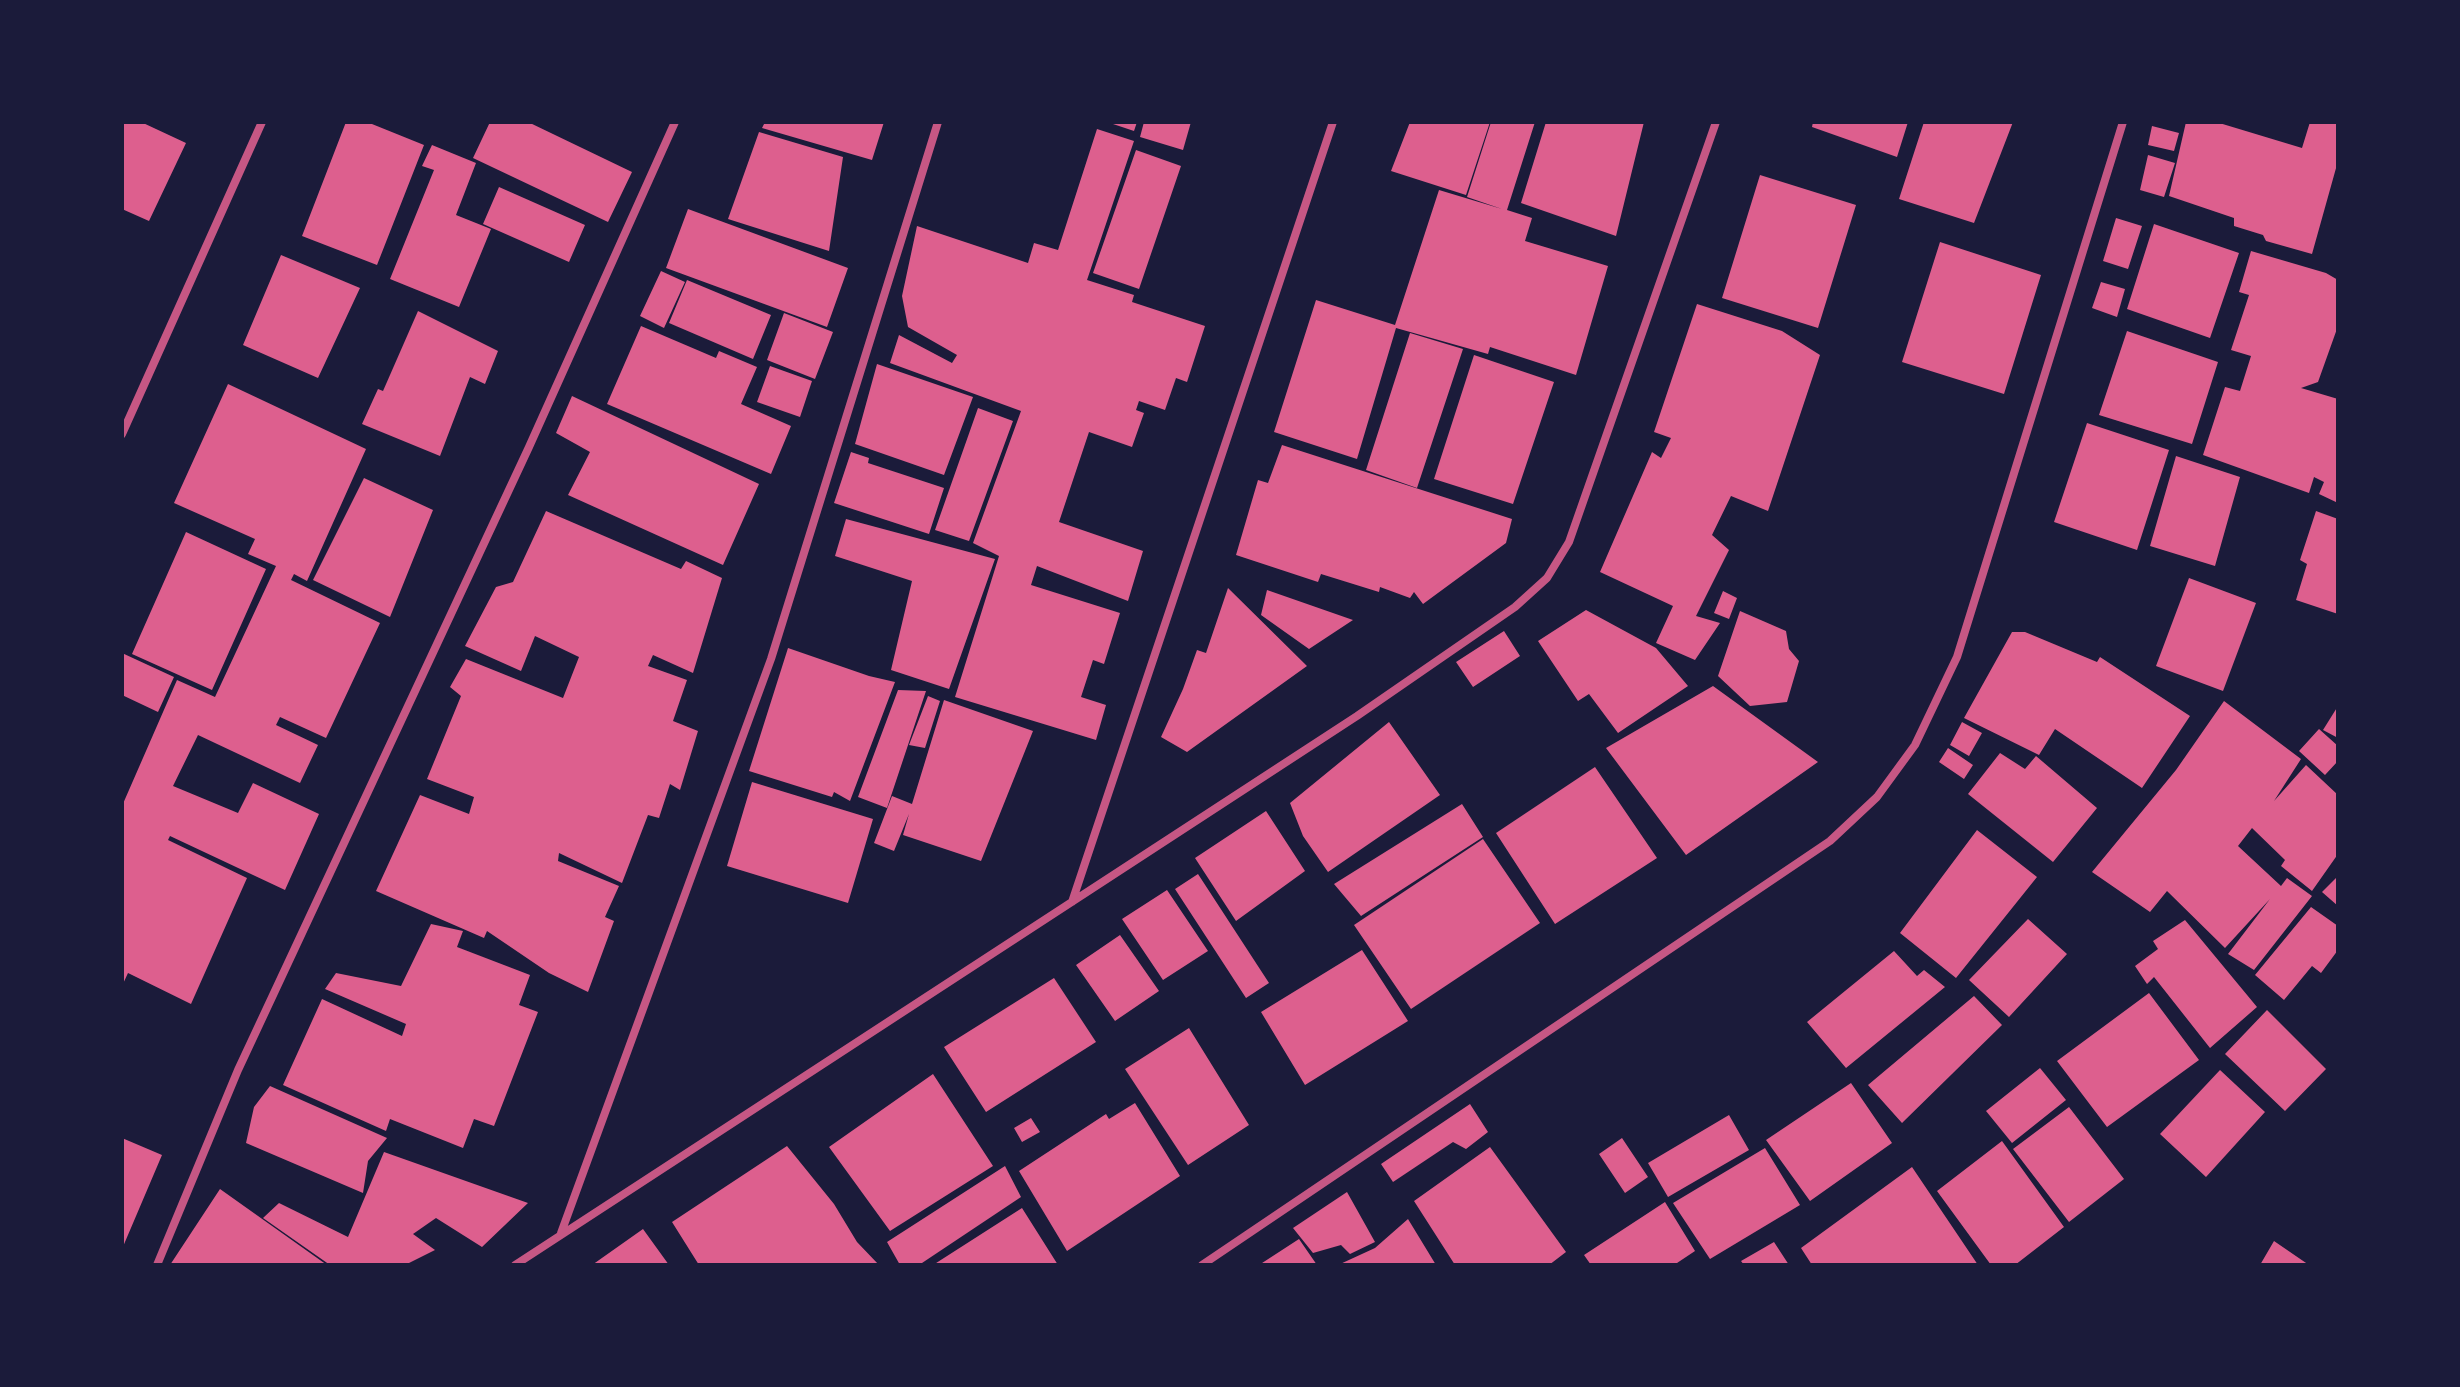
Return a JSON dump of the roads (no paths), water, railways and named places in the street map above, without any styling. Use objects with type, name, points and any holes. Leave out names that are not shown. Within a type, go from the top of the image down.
[{"type":"street","points":[[122,434],[262,122]]},
{"type":"street","points":[[157,1265],[238,1070],[529,447],[675,122]]},
{"type":"street","points":[[560,1234],[771,659],[938,122]]},
{"type":"street","points":[[1072,903],[1333,122]]},
{"type":"street","points":[[515,1265],[1357,716],[1515,607],[1547,578],[1569,542],[1716,122]]},
{"type":"street","points":[[1202,1265],[1830,841],[1877,797],[1915,745],[1957,657],[2123,122]]}]
